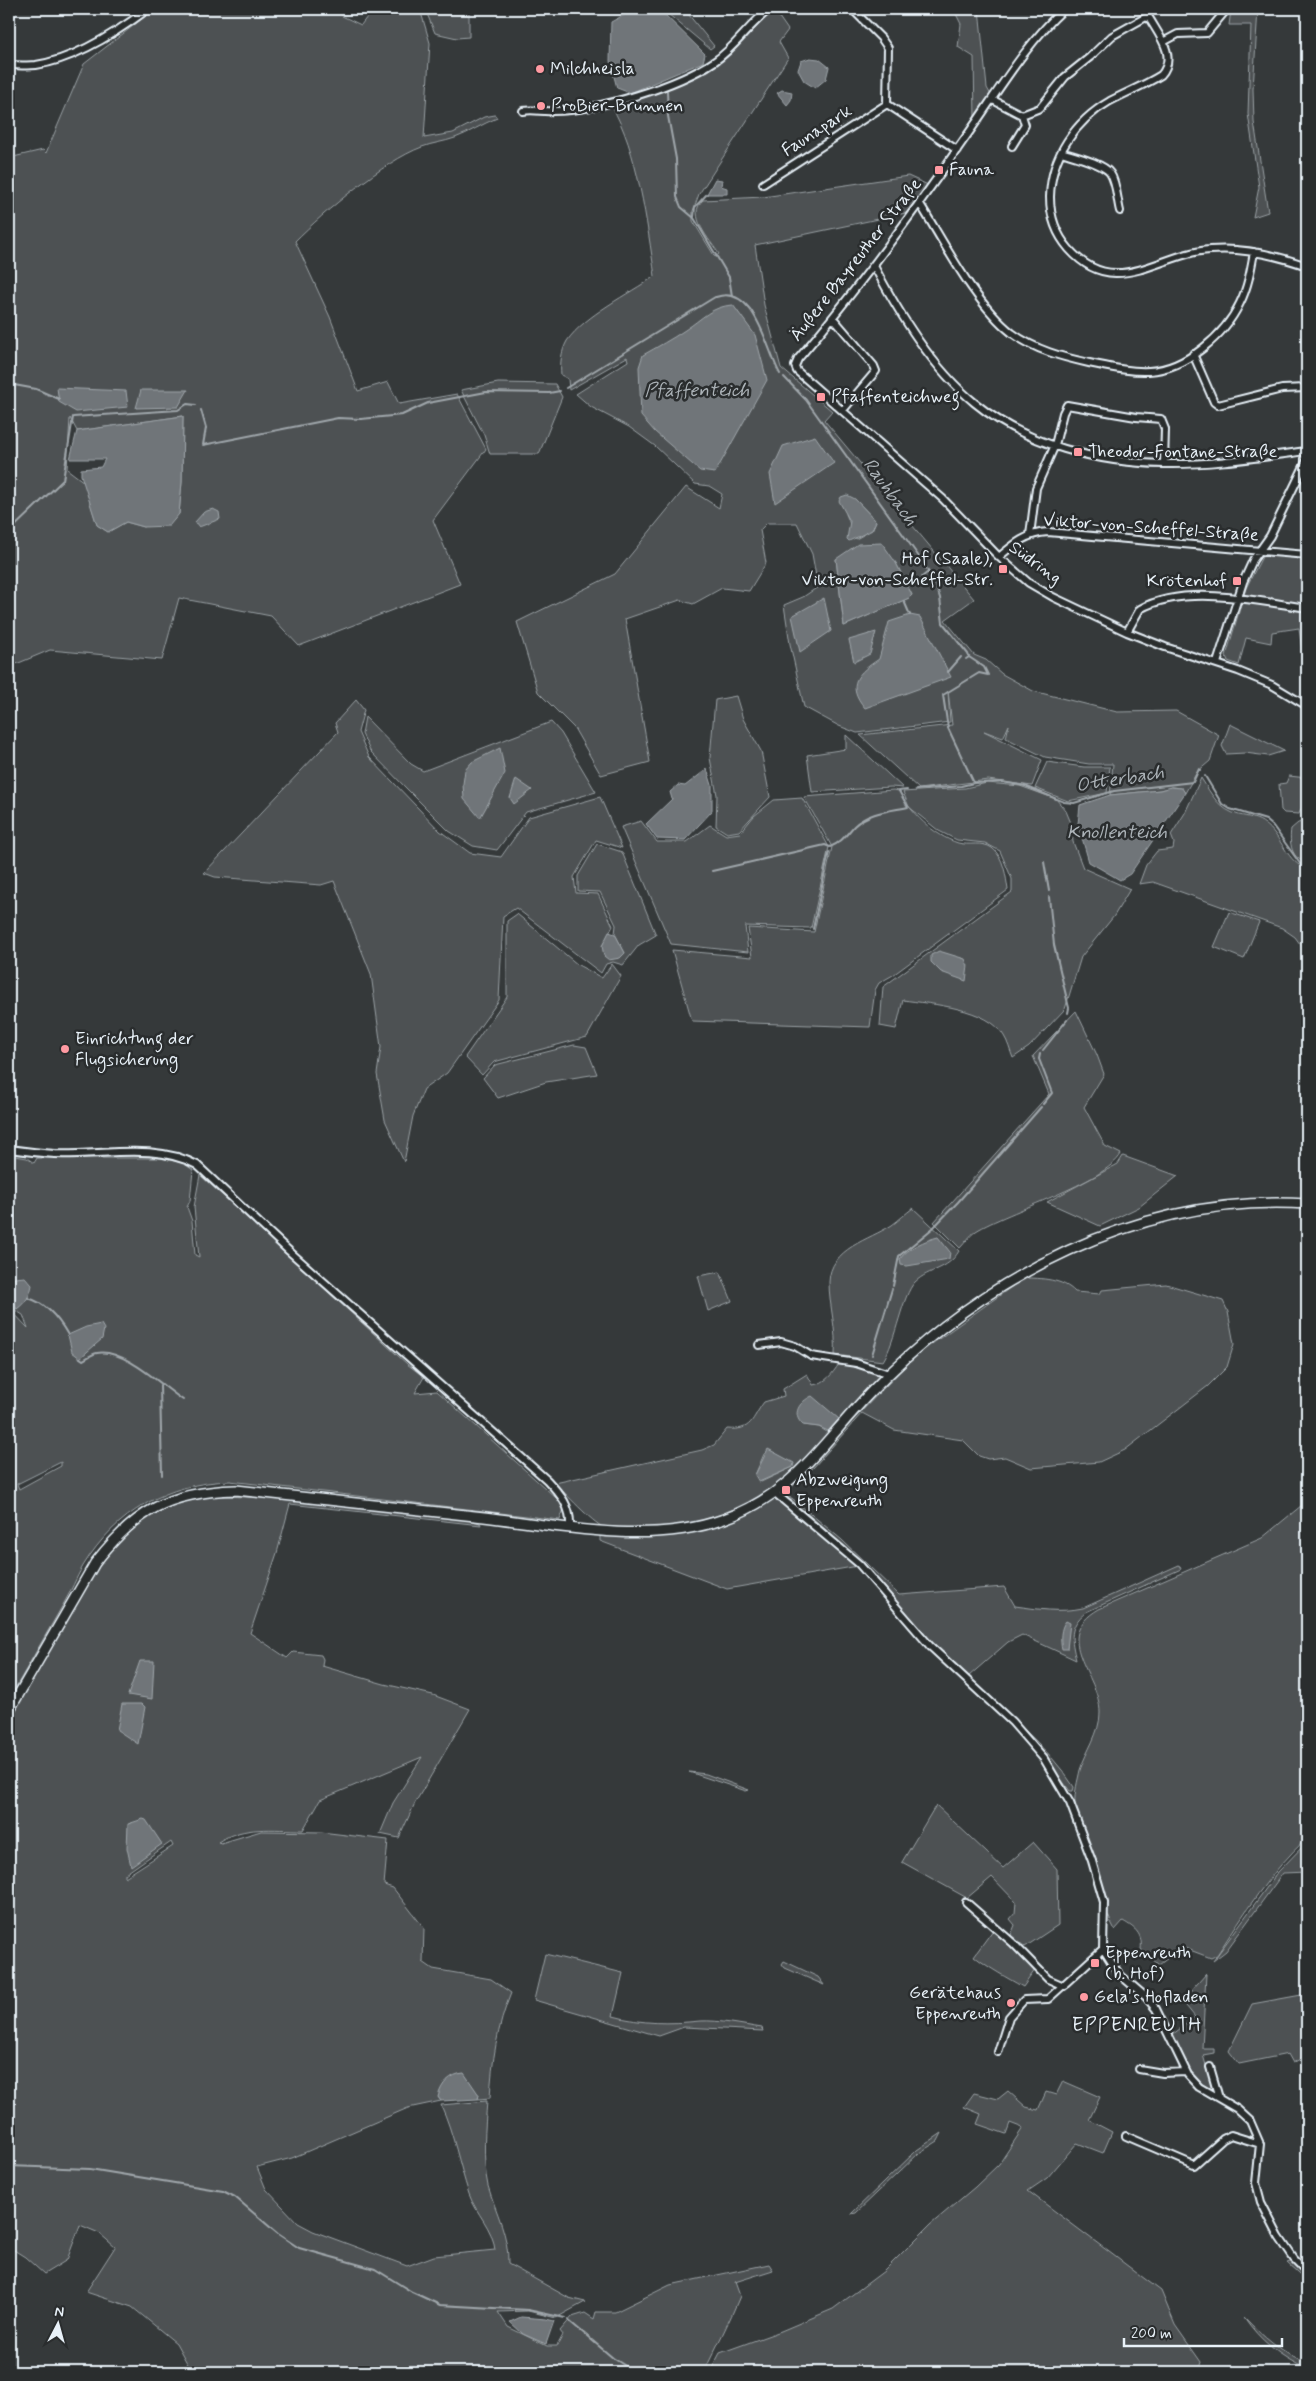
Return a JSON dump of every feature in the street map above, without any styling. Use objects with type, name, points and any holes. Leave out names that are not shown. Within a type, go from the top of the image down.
[{"type":"main road","points":[[9,1712],[95,1563],[113,1540],[146,1512],[184,1495],[207,1491],[236,1490],[570,1527],[649,1533],[679,1530],[722,1520],[775,1492],[805,1468],[852,1413],[889,1374],[941,1327],[1051,1257],[1120,1229],[1213,1207],[1274,1202],[1307,1204]]},
{"type":"street","points":[[9,65],[34,66],[103,41],[148,9]]},
{"type":"street","points":[[523,110],[535,109],[552,112],[621,100],[684,77],[713,62],[727,52],[746,30],[770,9]]},
{"type":"street","points":[[852,9],[881,38],[888,48],[887,104],[957,150]]},
{"type":"street","name":"Äußere Bayreuther Straße","points":[[796,366],[798,359],[874,266],[920,204],[1029,48],[1064,9]]},
{"type":"street","points":[[1163,42],[1178,34],[1207,33],[1227,9]]},
{"type":"street","points":[[1022,115],[1040,108],[1065,77],[1112,36],[1148,12],[1169,56],[1166,67],[1161,76],[1094,111],[1071,135],[1060,152],[1051,184],[1051,213],[1059,235],[1084,264],[1102,270],[1133,272],[1200,251],[1219,249],[1269,254],[1307,266]]},
{"type":"street","points":[[993,100],[1022,115],[1025,125],[1012,146]]},
{"type":"street","name":"Faunapark","points":[[763,184],[887,104]]},
{"type":"street","points":[[1060,152],[1101,166],[1109,171],[1120,211]]},
{"type":"street","points":[[920,204],[985,306],[999,321],[1027,343],[1071,359],[1141,371],[1163,368],[1193,354],[1217,335],[1234,314],[1246,287],[1254,252]]},
{"type":"street","points":[[874,266],[910,327],[960,390],[1001,422],[1055,445],[1111,459],[1164,464],[1203,463],[1307,451]]},
{"type":"street","points":[[833,318],[876,370],[843,410]]},
{"type":"street","points":[[1193,354],[1214,402],[1218,405],[1269,392],[1307,388]]},
{"type":"street","name":"Südring","points":[[796,366],[797,371],[942,499],[999,557],[1030,583],[1053,597],[1128,632],[1165,647],[1217,663],[1272,685],[1307,706]]},
{"type":"street","points":[[1030,535],[1036,488],[1055,445],[1064,409],[1067,406],[1136,417],[1159,418],[1162,420],[1165,429],[1164,464]]},
{"type":"street","points":[[1217,663],[1238,597],[1253,560],[1260,551],[1307,460]]},
{"type":"street","name":"Viktor-von-Scheffel-Straße","points":[[999,557],[1016,542],[1030,535],[1048,532],[1307,555]]},
{"type":"street","points":[[1128,632],[1140,609],[1160,600],[1238,597],[1307,608]]},
{"type":"street","points":[[9,1149],[55,1154],[162,1154],[186,1159],[197,1166],[348,1304],[547,1480],[567,1504],[571,1515],[570,1527]]},
{"type":"street","points":[[759,1345],[781,1342],[794,1346],[811,1356],[856,1363],[889,1374]]},
{"type":"street","points":[[775,1492],[859,1564],[936,1654],[1012,1722],[1044,1759],[1070,1803],[1092,1861],[1104,1902],[1103,1949],[1120,1974],[1156,2008],[1186,2072],[1199,2087],[1237,2109],[1250,2121],[1260,2144],[1256,2183],[1261,2202],[1279,2237],[1294,2259],[1307,2272]]},
{"type":"street","points":[[966,1902],[1013,1943],[1048,1978],[1064,1986]]},
{"type":"street","points":[[998,2052],[1009,2017],[1024,2000],[1048,1999],[1103,1949]]},
{"type":"street","points":[[1210,2067],[1219,2098]]},
{"type":"street","points":[[1139,2069],[1163,2073],[1186,2072]]},
{"type":"street","points":[[1126,2136],[1194,2165],[1223,2139],[1231,2135],[1260,2144]]},
{"type":"shaded area","points":[[9,9],[16,9],[9,38]]},
{"type":"shaded area","points":[[155,9],[339,9],[342,16],[361,25],[373,9],[420,9],[430,43],[424,138],[453,133],[484,117],[495,115],[497,118],[455,138],[422,147],[390,164],[355,188],[295,241],[330,317],[358,391],[388,382],[399,404],[457,394],[486,449],[433,520],[460,584],[299,646],[271,616],[179,598],[162,660],[50,650],[9,667],[9,158],[43,150],[46,153],[84,64]],"holes":[[[183,416],[182,482],[179,514],[144,527],[126,522],[108,532],[97,525],[84,482],[67,469],[70,418],[77,431]]]},
{"type":"shaded area","points":[[425,9],[469,9],[469,37],[457,38],[435,33]]},
{"type":"shaded area","points":[[662,9],[684,9],[714,46],[710,49]]},
{"type":"shaded area","points":[[944,9],[979,9],[987,88],[991,95],[975,120],[974,57],[958,47],[961,24],[955,12]]},
{"type":"shaded area","points":[[1258,9],[1253,89],[1254,122],[1268,212],[1253,217],[1259,187],[1248,114],[1251,25],[1229,25],[1231,10]]},
{"type":"shaded area","points":[[774,10],[788,30],[779,42],[788,58],[699,194],[693,211],[693,221],[715,257],[719,254],[698,220],[698,206],[703,200],[763,197],[908,176],[928,185],[906,213],[755,245],[764,305],[781,368],[832,411],[824,420],[974,599],[945,620],[974,655],[986,660],[1002,674],[1033,691],[1117,712],[1176,711],[1219,735],[1210,761],[1197,772],[1185,793],[1181,788],[1171,787],[1160,790],[1110,795],[1113,764],[1089,764],[1045,757],[1006,738],[1009,725],[1003,738],[984,731],[1042,760],[1032,786],[988,780],[919,789],[860,735],[952,725],[948,691],[950,722],[857,733],[839,726],[804,707],[790,644],[784,605],[803,597],[818,587],[812,554],[797,523],[767,523],[760,530],[766,563],[749,591],[722,588],[693,604],[680,600],[625,619],[650,762],[601,775],[574,728],[538,692],[517,622],[615,574],[686,487],[719,508],[722,494],[709,486],[695,484],[655,446],[629,427],[591,407],[576,394],[628,361],[627,357],[569,390],[568,379],[561,375],[561,366],[565,345],[575,331],[596,314],[655,276],[645,211],[635,165],[620,123],[611,105],[704,70],[707,72],[729,55]],"holes":[[[855,499],[876,521],[872,530],[856,539],[846,514]],[[836,559],[896,563],[912,595],[844,626]]]},
{"type":"shaded area","points":[[498,383],[555,384],[562,397],[539,454],[490,454],[484,435],[461,390]]},
{"type":"shaded area","points":[[1263,555],[1307,558],[1307,658],[1303,659],[1299,628],[1272,632],[1271,643],[1246,638],[1239,665],[1228,661],[1226,656],[1246,588]]},
{"type":"shaded area","points":[[736,696],[743,719],[761,751],[770,797],[739,831],[727,833],[716,826],[717,795],[710,758],[715,700]]},
{"type":"shaded area","points":[[356,700],[364,710],[358,732],[369,757],[440,831],[470,853],[501,857],[529,817],[600,797],[622,848],[596,840],[574,877],[576,893],[598,894],[613,926],[602,946],[625,953],[615,934],[616,925],[600,892],[578,891],[578,876],[597,844],[622,852],[656,935],[639,945],[623,965],[613,962],[606,964],[601,973],[516,908],[503,916],[499,1000],[447,1073],[424,1089],[413,1116],[404,1162],[385,1120],[377,1074],[381,1047],[371,974],[334,881],[321,885],[215,877],[204,873],[338,732],[335,723]]},
{"type":"shaded area","points":[[365,717],[411,764],[423,771],[551,722],[561,733],[596,792],[526,812],[497,850],[473,846],[449,831],[370,751],[362,734]]},
{"type":"shaded area","points":[[1230,724],[1284,751],[1268,756],[1245,753],[1226,754],[1222,746]]},
{"type":"shaded area","points":[[846,735],[903,788],[891,787],[812,792],[807,755],[846,749]]},
{"type":"shaded area","points":[[1047,762],[1084,767],[1110,767],[1107,793],[1068,801],[1035,788]]},
{"type":"shaded area","points":[[1289,776],[1307,778],[1303,805],[1299,814],[1284,813],[1281,810],[1279,784],[1286,783]]},
{"type":"shaded area","points":[[1201,778],[1221,806],[1232,813],[1262,822],[1276,835],[1290,856],[1300,866],[1307,868],[1307,963],[1303,948],[1295,937],[1282,928],[1153,882],[1139,884],[1146,865],[1157,851],[1173,849],[1174,843],[1171,835],[1185,813]]},
{"type":"shaded area","points":[[987,783],[1020,786],[1056,799],[1066,811],[1071,823],[1073,842],[1083,868],[1130,889],[1114,916],[1081,957],[1065,1009],[1029,1047],[1013,1058],[1005,1038],[997,1027],[973,1013],[958,1009],[903,1000],[896,1029],[880,1026],[883,987],[1012,892],[1012,879],[1000,851],[985,843],[957,840],[939,831],[909,807],[903,792],[965,788]]},
{"type":"shaded area","points":[[899,791],[916,815],[940,835],[962,844],[980,844],[992,848],[1002,862],[1008,890],[893,975],[879,983],[875,990],[870,1027],[692,1021],[672,950],[752,957],[748,928],[814,932],[832,847],[804,797]]},
{"type":"shaded area","points":[[802,798],[829,847],[811,928],[745,926],[748,952],[671,944],[621,827],[641,821],[657,842],[687,842],[710,825],[726,835],[740,833],[754,816],[774,800]]},
{"type":"shaded area","points":[[1307,821],[1307,862],[1297,858],[1294,854],[1290,839],[1291,829],[1298,823]]},
{"type":"shaded area","points":[[1229,912],[1259,922],[1244,959],[1214,947]]},
{"type":"shaded area","points":[[517,914],[578,965],[602,978],[612,964],[621,976],[587,1037],[494,1062],[482,1075],[465,1057],[507,997],[507,921]]},
{"type":"shaded area","points":[[1076,1011],[1104,1074],[1084,1107],[1105,1146],[1121,1154],[1112,1165],[1076,1186],[990,1223],[976,1231],[960,1248],[934,1222],[1049,1094],[1033,1056]]},
{"type":"shaded area","points":[[574,1045],[586,1047],[597,1074],[546,1082],[498,1098],[483,1078],[495,1065]]},
{"type":"shaded area","points":[[9,1155],[27,1158],[34,1163],[37,1158],[160,1158],[183,1163],[193,1170],[190,1201],[187,1207],[192,1221],[195,1255],[199,1257],[194,1207],[200,1175],[407,1364],[424,1377],[415,1393],[437,1391],[565,1506],[560,1520],[230,1481],[207,1483],[185,1488],[145,1504],[111,1530],[96,1547],[83,1566],[67,1598],[9,1699],[9,1308],[28,1328],[23,1315],[13,1309],[9,1302]],"holes":[[[61,1462],[61,1466],[19,1489],[17,1484]]]},
{"type":"shaded area","points":[[1123,1156],[1178,1176],[1139,1207],[1100,1226],[1047,1202],[1118,1164]]},
{"type":"shaded area","points":[[913,1208],[959,1251],[944,1266],[921,1277],[910,1288],[892,1342],[883,1361],[835,1355],[835,1336],[829,1282],[831,1270],[843,1253],[852,1246],[892,1225]]},
{"type":"shaded area","points":[[720,1272],[732,1301],[708,1311],[698,1276]]},
{"type":"shaded area","points":[[1024,1278],[1051,1280],[1064,1284],[1075,1292],[1100,1294],[1102,1290],[1166,1284],[1223,1301],[1228,1312],[1234,1344],[1227,1367],[1208,1386],[1125,1450],[1099,1462],[1031,1468],[1005,1457],[988,1459],[979,1456],[963,1440],[894,1430],[862,1413],[813,1468],[788,1490],[787,1494],[842,1540],[899,1595],[1004,1587],[1015,1606],[1065,1610],[1083,1608],[1179,1565],[1181,1569],[1086,1612],[1076,1623],[1072,1634],[1076,1660],[1022,1635],[1008,1642],[969,1676],[1051,1756],[1074,1787],[1073,1791],[1070,1791],[1037,1747],[941,1656],[878,1579],[854,1555],[785,1494],[790,1485],[915,1356]]},
{"type":"shaded area","points":[[839,1364],[862,1367],[878,1372],[879,1375],[796,1469],[765,1493],[731,1511],[712,1518],[674,1527],[615,1530],[598,1524],[555,1483],[702,1450],[714,1445],[727,1429],[747,1426],[764,1402],[784,1396],[783,1389],[807,1374],[813,1385],[818,1384],[831,1375]],"holes":[[[838,1419],[827,1432],[819,1427],[804,1425]],[[770,1450],[793,1467],[761,1482],[755,1475],[764,1454]]]},
{"type":"shaded area","points":[[206,1495],[283,1499],[461,1518],[480,1523],[481,1525],[290,1504],[277,1553],[250,1633],[287,1658],[293,1652],[321,1655],[323,1659],[322,1666],[384,1684],[433,1695],[470,1709],[415,1803],[399,1838],[380,1834],[393,1803],[422,1757],[320,1800],[303,1830],[270,1829],[248,1831],[238,1833],[218,1842],[221,1843],[261,1831],[321,1832],[388,1840],[384,1885],[393,1888],[424,1928],[423,1962],[433,1969],[491,1979],[511,1993],[496,2044],[490,2098],[478,2099],[479,2094],[438,2097],[441,2101],[408,2108],[292,2158],[257,2167],[266,2189],[298,2223],[313,2231],[407,2266],[434,2256],[495,2250],[488,2228],[469,2194],[441,2105],[487,2101],[484,2144],[486,2176],[504,2234],[508,2264],[569,2298],[585,2302],[556,2318],[528,2311],[498,2312],[508,2327],[547,2346],[557,2346],[563,2335],[560,2331],[572,2317],[585,2313],[594,2319],[596,2312],[615,2312],[670,2285],[769,2264],[773,2270],[735,2282],[740,2296],[704,2372],[192,2372],[176,2343],[132,2307],[86,2292],[115,2247],[99,2233],[80,2225],[67,2260],[44,2274],[25,2257],[9,2247],[9,1717],[96,1564],[114,1541],[159,1508]],"holes":[[[171,1842],[173,1846],[125,1877],[125,1874]]]},
{"type":"shaded area","points":[[772,1497],[777,1498],[858,1566],[727,1589],[600,1541],[600,1533],[653,1536],[693,1530]]},
{"type":"shaded area","points":[[1307,1501],[1307,1838],[1269,1879],[1217,1955],[1211,1958],[1182,1947],[1159,1965],[1141,1949],[1141,1939],[1131,1926],[1123,1921],[1115,1930],[1104,1904],[1092,1851],[1076,1811],[1075,1795],[1080,1770],[1098,1728],[1100,1713],[1093,1684],[1077,1644],[1078,1632],[1085,1620],[1099,1609],[1262,1538]]},
{"type":"shaded area","points":[[689,1772],[706,1774],[749,1790],[746,1791]]},
{"type":"shaded area","points":[[936,1805],[1003,1868],[1033,1842],[1057,1869],[1058,1925],[1025,1947],[1011,1935],[1015,1925],[1010,1919],[1015,1913],[1016,1902],[992,1877],[967,1898],[902,1862]]},
{"type":"shaded area","points":[[1307,1842],[1307,1872],[1283,1873],[1226,1951],[1213,1961],[1278,1872]]},
{"type":"shaded area","points":[[993,1930],[1035,1970],[1023,1987],[974,1956]]},
{"type":"shaded area","points":[[545,1954],[623,1973],[613,2016],[656,2023],[723,2022],[762,2028],[763,2031],[684,2027],[659,2036],[534,2000]]},
{"type":"shaded area","points":[[784,1961],[818,1977],[824,1985],[785,1968],[782,1964]]},
{"type":"shaded area","points":[[1206,1974],[1202,2048],[1214,2048],[1214,2053],[1203,2055],[1213,2089],[1209,2089],[1202,2084],[1192,2072],[1172,2035],[1195,2017],[1182,2001]]},
{"type":"shaded area","points":[[1307,1994],[1307,2055],[1293,2063],[1288,2054],[1239,2064],[1229,2051],[1252,2004]]},
{"type":"shaded area","points":[[1063,2081],[1100,2097],[1089,2120],[1112,2132],[1103,2153],[1077,2143],[1047,2178],[1028,2191],[1161,2291],[1175,2325],[1201,2362],[1198,2372],[710,2372],[720,2353],[781,2331],[833,2309],[884,2271],[930,2225],[999,2164],[1023,2128],[1010,2123],[1006,2134],[977,2124],[981,2114],[964,2107],[974,2093],[998,2099],[1008,2091],[1026,2107],[1038,2110],[1046,2092],[1056,2095]]},
{"type":"shaded area","points":[[942,2133],[938,2141],[919,2153],[856,2213],[851,2214],[917,2150]]},
{"type":"shaded area","points":[[1293,2261],[1307,2276],[1307,2281],[1287,2263]]},
{"type":"shaded area","points":[[1244,2317],[1273,2344],[1307,2364],[1307,2369],[1288,2359],[1264,2341]]},
{"type":"water","points":[[635,9],[659,9],[705,54],[703,62],[630,93],[617,88],[610,61],[611,22]]},
{"type":"water","points":[[810,58],[819,59],[829,67],[826,79],[815,88],[804,81],[798,70],[801,61]]},
{"type":"water","points":[[782,90],[792,92],[791,100],[787,105],[777,93]]},
{"type":"water","points":[[715,179],[722,180],[721,186],[727,188],[727,194],[707,194]]},
{"type":"water","name":"Pfaffenteich","points":[[733,305],[755,335],[767,380],[715,473],[700,471],[655,432],[641,416],[639,367],[643,355],[680,333],[713,310]]},
{"type":"water","points":[[57,388],[126,391],[128,407],[76,412],[59,402]]},
{"type":"water","points":[[141,390],[188,390],[178,407],[136,408]]},
{"type":"water","points":[[183,416],[182,482],[179,514],[169,526],[144,527],[126,522],[108,532],[97,525],[81,475],[81,469],[101,467],[105,459],[70,459],[77,431]]},
{"type":"water","points":[[815,436],[834,463],[775,503],[770,474],[783,446]]},
{"type":"water","points":[[847,495],[855,499],[876,521],[872,530],[849,541],[847,539],[850,521],[839,501],[841,497]]},
{"type":"water","points":[[213,509],[219,512],[220,519],[199,527],[195,522],[204,512]]},
{"type":"water","points":[[882,543],[896,563],[912,595],[844,626],[836,559],[858,544]]},
{"type":"water","points":[[824,598],[831,631],[800,652],[792,616]]},
{"type":"water","points":[[910,615],[920,617],[951,677],[865,708],[856,692],[857,680],[865,669],[879,659],[889,622]]},
{"type":"water","points":[[876,632],[870,654],[854,662],[849,640]]},
{"type":"water","points":[[500,748],[505,773],[480,818],[464,799],[463,784],[465,770],[472,762]]},
{"type":"water","points":[[707,769],[712,785],[712,811],[685,840],[657,839],[646,824],[672,799],[670,792],[678,785],[685,786]]},
{"type":"water","points":[[516,779],[532,790],[514,804],[510,798]]},
{"type":"water","name":"Knollenteich","points":[[1171,787],[1182,788],[1185,793],[1130,874],[1120,880],[1089,862],[1078,824],[1080,805],[1110,795],[1160,790]]},
{"type":"water","points":[[609,932],[615,934],[625,953],[620,958],[609,960],[604,956],[602,946]]},
{"type":"water","points":[[939,951],[965,959],[968,966],[966,981],[941,972],[931,962],[931,955]]},
{"type":"water","points":[[938,1237],[950,1252],[949,1259],[907,1266],[901,1265],[900,1259],[907,1251],[923,1242]]},
{"type":"water","points":[[25,1277],[32,1285],[31,1289],[23,1304],[17,1309],[9,1300],[9,1284],[15,1278]]},
{"type":"water","points":[[101,1324],[104,1329],[102,1339],[80,1358],[72,1352],[68,1335],[86,1327]]},
{"type":"water","points":[[812,1396],[839,1419],[828,1431],[819,1427],[803,1425],[799,1421],[797,1413],[800,1405]]},
{"type":"water","points":[[768,1449],[794,1463],[793,1467],[759,1482],[755,1475]]},
{"type":"water","points":[[1066,1621],[1070,1623],[1067,1649],[1062,1649],[1061,1634]]},
{"type":"water","points":[[140,1661],[154,1661],[152,1699],[128,1695]]},
{"type":"water","points":[[122,1704],[142,1704],[145,1707],[138,1744],[117,1730]]},
{"type":"water","points":[[143,1819],[146,1820],[162,1844],[131,1866],[127,1848],[128,1824]]},
{"type":"water","points":[[464,2073],[479,2095],[478,2099],[441,2101],[438,2097],[441,2088],[447,2080],[454,2075]]},
{"type":"water","points":[[521,2317],[554,2321],[546,2344],[523,2334],[510,2322]]},
{"type":"waterway","name":"Rauhbach","points":[[667,91],[668,116],[676,159],[677,197],[681,207],[694,218],[729,277],[732,296]]},
{"type":"waterway","points":[[694,217],[695,207],[707,194]]},
{"type":"waterway","points":[[716,297],[729,295],[741,300],[750,309],[758,322],[780,374]]},
{"type":"waterway","points":[[566,388],[715,297]]},
{"type":"waterway","name":"Rauhbach","points":[[784,377],[806,400],[917,554],[935,582],[940,598],[943,623],[968,654],[969,657],[966,659]]},
{"type":"waterway","points":[[9,384],[36,389],[59,399]]},
{"type":"waterway","points":[[201,410],[206,428],[203,445],[338,418],[361,419],[402,415],[428,403],[486,392],[549,393],[560,391]]},
{"type":"waterway","points":[[9,532],[63,480],[73,417],[178,410],[187,404],[196,405]]},
{"type":"waterway","points":[[922,577],[928,572]]},
{"type":"waterway","points":[[906,585],[918,580]]},
{"type":"waterway","points":[[904,601],[910,615]]},
{"type":"waterway","name":"Rauhbach","points":[[948,672],[961,657]]},
{"type":"waterway","name":"Otterbach","points":[[969,657],[984,667],[988,675],[979,673],[943,695],[948,728],[974,783],[1002,782],[1025,786],[1064,802],[1074,803],[1114,791],[1193,782],[1200,770]]},
{"type":"waterway","name":"Otterbach","points":[[1205,776],[1222,804],[1230,809],[1266,820],[1273,826],[1301,865],[1307,866]]},
{"type":"waterway","points":[[916,790],[974,783]]},
{"type":"waterway","points":[[712,871],[825,845],[830,847],[841,841],[860,821],[880,813],[908,807],[899,791],[907,790]]},
{"type":"waterway","points":[[813,929],[829,852]]},
{"type":"waterway","points":[[1044,862],[1049,891]]},
{"type":"waterway","points":[[1049,897],[1054,945],[1069,1008],[1068,1013]]},
{"type":"waterway","points":[[1043,1050],[1067,1020]]},
{"type":"waterway","points":[[1040,1054],[1039,1059],[1052,1093],[1043,1104]]},
{"type":"waterway","points":[[893,1286],[899,1256],[933,1228],[958,1202],[1041,1107]]},
{"type":"waterway","points":[[872,1355],[892,1289]]},
{"type":"waterway","points":[[28,1298],[35,1300],[51,1312],[68,1335]]},
{"type":"waterway","points":[[80,1358],[83,1360],[97,1353],[119,1356],[142,1369],[183,1400]]},
{"type":"waterway","points":[[160,1385],[162,1475]]},
{"type":"waterway","points":[[9,2166],[90,2169],[223,2191],[235,2197],[278,2234],[299,2248],[375,2269],[412,2292],[440,2305],[528,2310],[565,2318]]},
{"type":"waterway","points":[[568,2320],[613,2358],[635,2372]]},
{"type":"place","name":"Milchheisla","points":[[540,69]]},
{"type":"place","name":"ProBier-Brunnen","points":[[541,106]]},
{"type":"place","name":"Fauna","points":[[939,170]]},
{"type":"place","name":"Pfaffenteichweg","points":[[821,397]]},
{"type":"place","name":"Theodor-Fontane-Straße","points":[[1078,452]]},
{"type":"place","name":"Hof (Saale), Viktor-von-Scheffel-Str.","points":[[1003,569]]},
{"type":"place","name":"Krötenhof","points":[[1237,581]]},
{"type":"place","name":"Einrichtung der Flugsicherung","points":[[65,1049]]},
{"type":"place","name":"Abzweigung Eppenreuth","points":[[786,1490]]},
{"type":"place","name":"Eppenreuth (b. Hof)","points":[[1095,1963]]},
{"type":"place","name":"Gela's Hofladen","points":[[1084,1997]]},
{"type":"place","name":"Gerätehaus Eppenreuth","points":[[1011,2003]]},
{"type":"district","name":"EPPENREUTH","points":[[1137,2025]]}]
